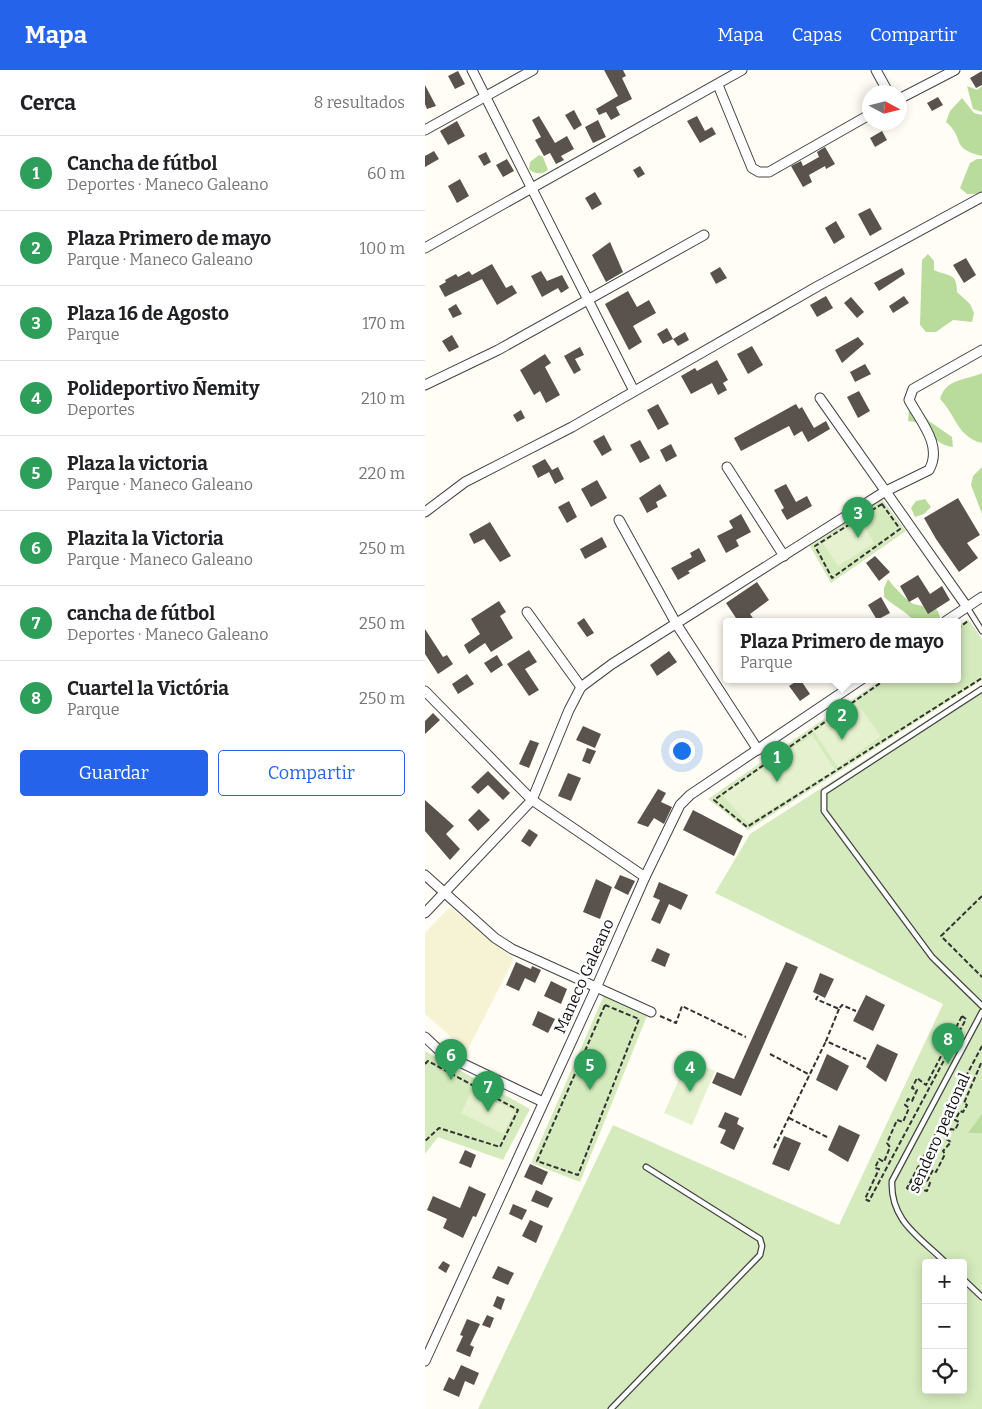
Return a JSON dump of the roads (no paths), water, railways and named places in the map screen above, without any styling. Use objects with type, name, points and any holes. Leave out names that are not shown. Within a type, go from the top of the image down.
[{"type":"street","points":[[472,70],[533,187],[634,392]]},
{"type":"street","points":[[425,130],[533,70]]},
{"type":"street","points":[[425,248],[742,70]]},
{"type":"street","points":[[876,70],[884,85]]},
{"type":"street","points":[[907,95],[955,70]]},
{"type":"street","points":[[718,85],[752,168],[759,172],[769,172],[862,119]]},
{"type":"street","points":[[425,512],[465,482],[572,427],[818,286],[982,197]]},
{"type":"street","points":[[425,385],[498,350],[704,235]]},
{"type":"street","points":[[425,913],[532,800],[569,710],[581,687],[612,664],[885,492],[929,470],[934,459],[933,443],[909,400],[913,388],[982,350]]},
{"type":"street","points":[[820,398],[967,607]]},
{"type":"street","points":[[727,467],[784,556]]},
{"type":"street","points":[[619,520],[677,624],[758,750]]},
{"type":"street","points":[[950,618],[982,597]]},
{"type":"street","points":[[527,612],[581,687]]},
{"type":"street","name":"Maneco Galeano","points":[[425,1361],[645,877],[680,805],[690,795],[856,683]]},
{"type":"street","points":[[425,691],[532,800],[645,877]]},
{"type":"street","points":[[425,875],[443,894],[495,938],[513,949],[651,1012]]},
{"type":"street","points":[[425,1037],[443,1054],[543,1102]]},
{"type":"lane","points":[[967,607],[982,631]]},
{"type":"lane","points":[[982,689],[824,792],[822,802],[824,811],[932,957],[982,1006]]},
{"type":"lane","points":[[943,1259],[899,1217],[891,1199],[892,1181],[982,1012]]},
{"type":"lane","points":[[611,1409],[759,1255],[762,1246],[760,1239],[646,1167]]},
{"type":"lane","points":[[967,1283],[982,1297]]},
{"type":"place","name":"Plaza 16 de Agosto","points":[[858,538]]},
{"type":"place","name":"Plaza Primero de mayo","points":[[842,740]]},
{"type":"place","name":"Cancha de fútbol","points":[[777,782]]},
{"type":"place","name":"Cuartel la Victória","points":[[948,1064]]},
{"type":"place","name":"Plazita la Victoria","points":[[451,1080]]},
{"type":"place","name":"Plaza la victoria","points":[[590,1090]]},
{"type":"place","name":"Polideportivo Ñemity","points":[[690,1092]]},
{"type":"place","name":"cancha de fútbol","points":[[488,1112]]}]
